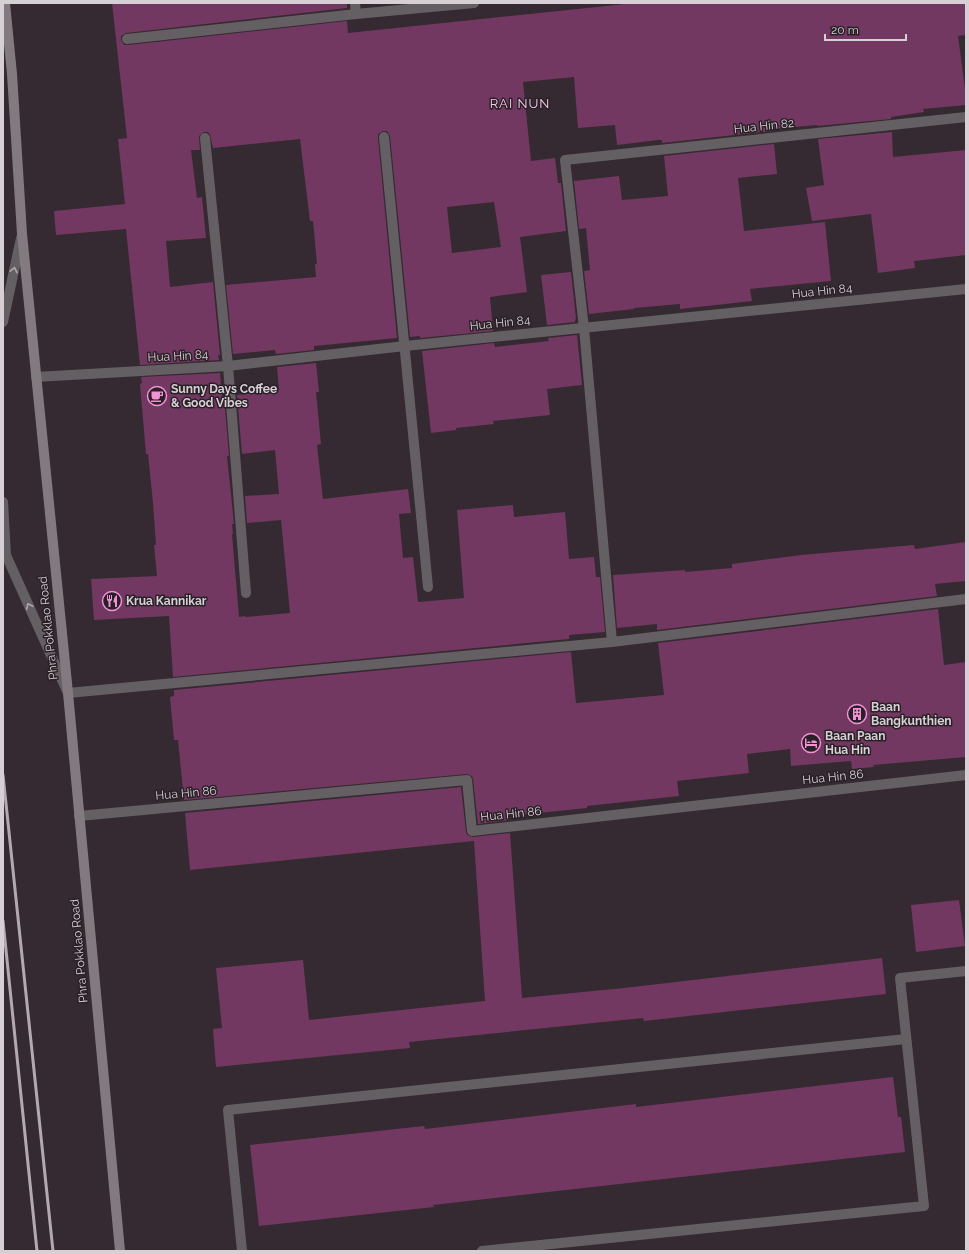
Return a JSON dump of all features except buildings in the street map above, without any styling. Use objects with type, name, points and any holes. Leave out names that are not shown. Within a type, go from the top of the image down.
[{"type":"street","name":"Phra Pokklao Road","points":[[5,3],[12,74],[22,234],[80,816],[120,1251]]},
{"type":"street","points":[[354,3],[356,14]]},
{"type":"street","points":[[127,39],[356,14],[474,3]]},
{"type":"street","name":"Hua Hin 82","points":[[584,328],[566,160],[966,117]]},
{"type":"street","points":[[384,137],[428,587]]},
{"type":"street","points":[[205,138],[228,366],[246,593]]},
{"type":"street","points":[[3,322],[22,234]]},
{"type":"street","name":"Hua Hin 84","points":[[36,377],[228,366],[405,346],[966,289]]},
{"type":"street","points":[[584,328],[612,642]]},
{"type":"street","points":[[3,502],[6,555],[68,693],[612,642],[966,599]]},
{"type":"street","name":"Hua Hin 86","points":[[80,816],[467,780],[472,831],[966,775]]},
{"type":"street","points":[[482,1251],[924,1206],[900,978],[966,971]]},
{"type":"street","points":[[242,1251],[228,1110],[906,1039]]},
{"type":"railway","points":[[3,775],[53,1251]]},
{"type":"railway","points":[[3,921],[37,1251]]},
{"type":"place","name":"Sunny Days Coffee & Good Vibes","points":[[157,396]]},
{"type":"place","name":"Krua Kannikar","points":[[112,601]]},
{"type":"place","name":"Baan Bangkunthien","points":[[857,714]]},
{"type":"place","name":"Baan Paan Hua Hin","points":[[811,743]]},
{"type":"district","name":"RAI NUN","points":[[520,103]]}]
